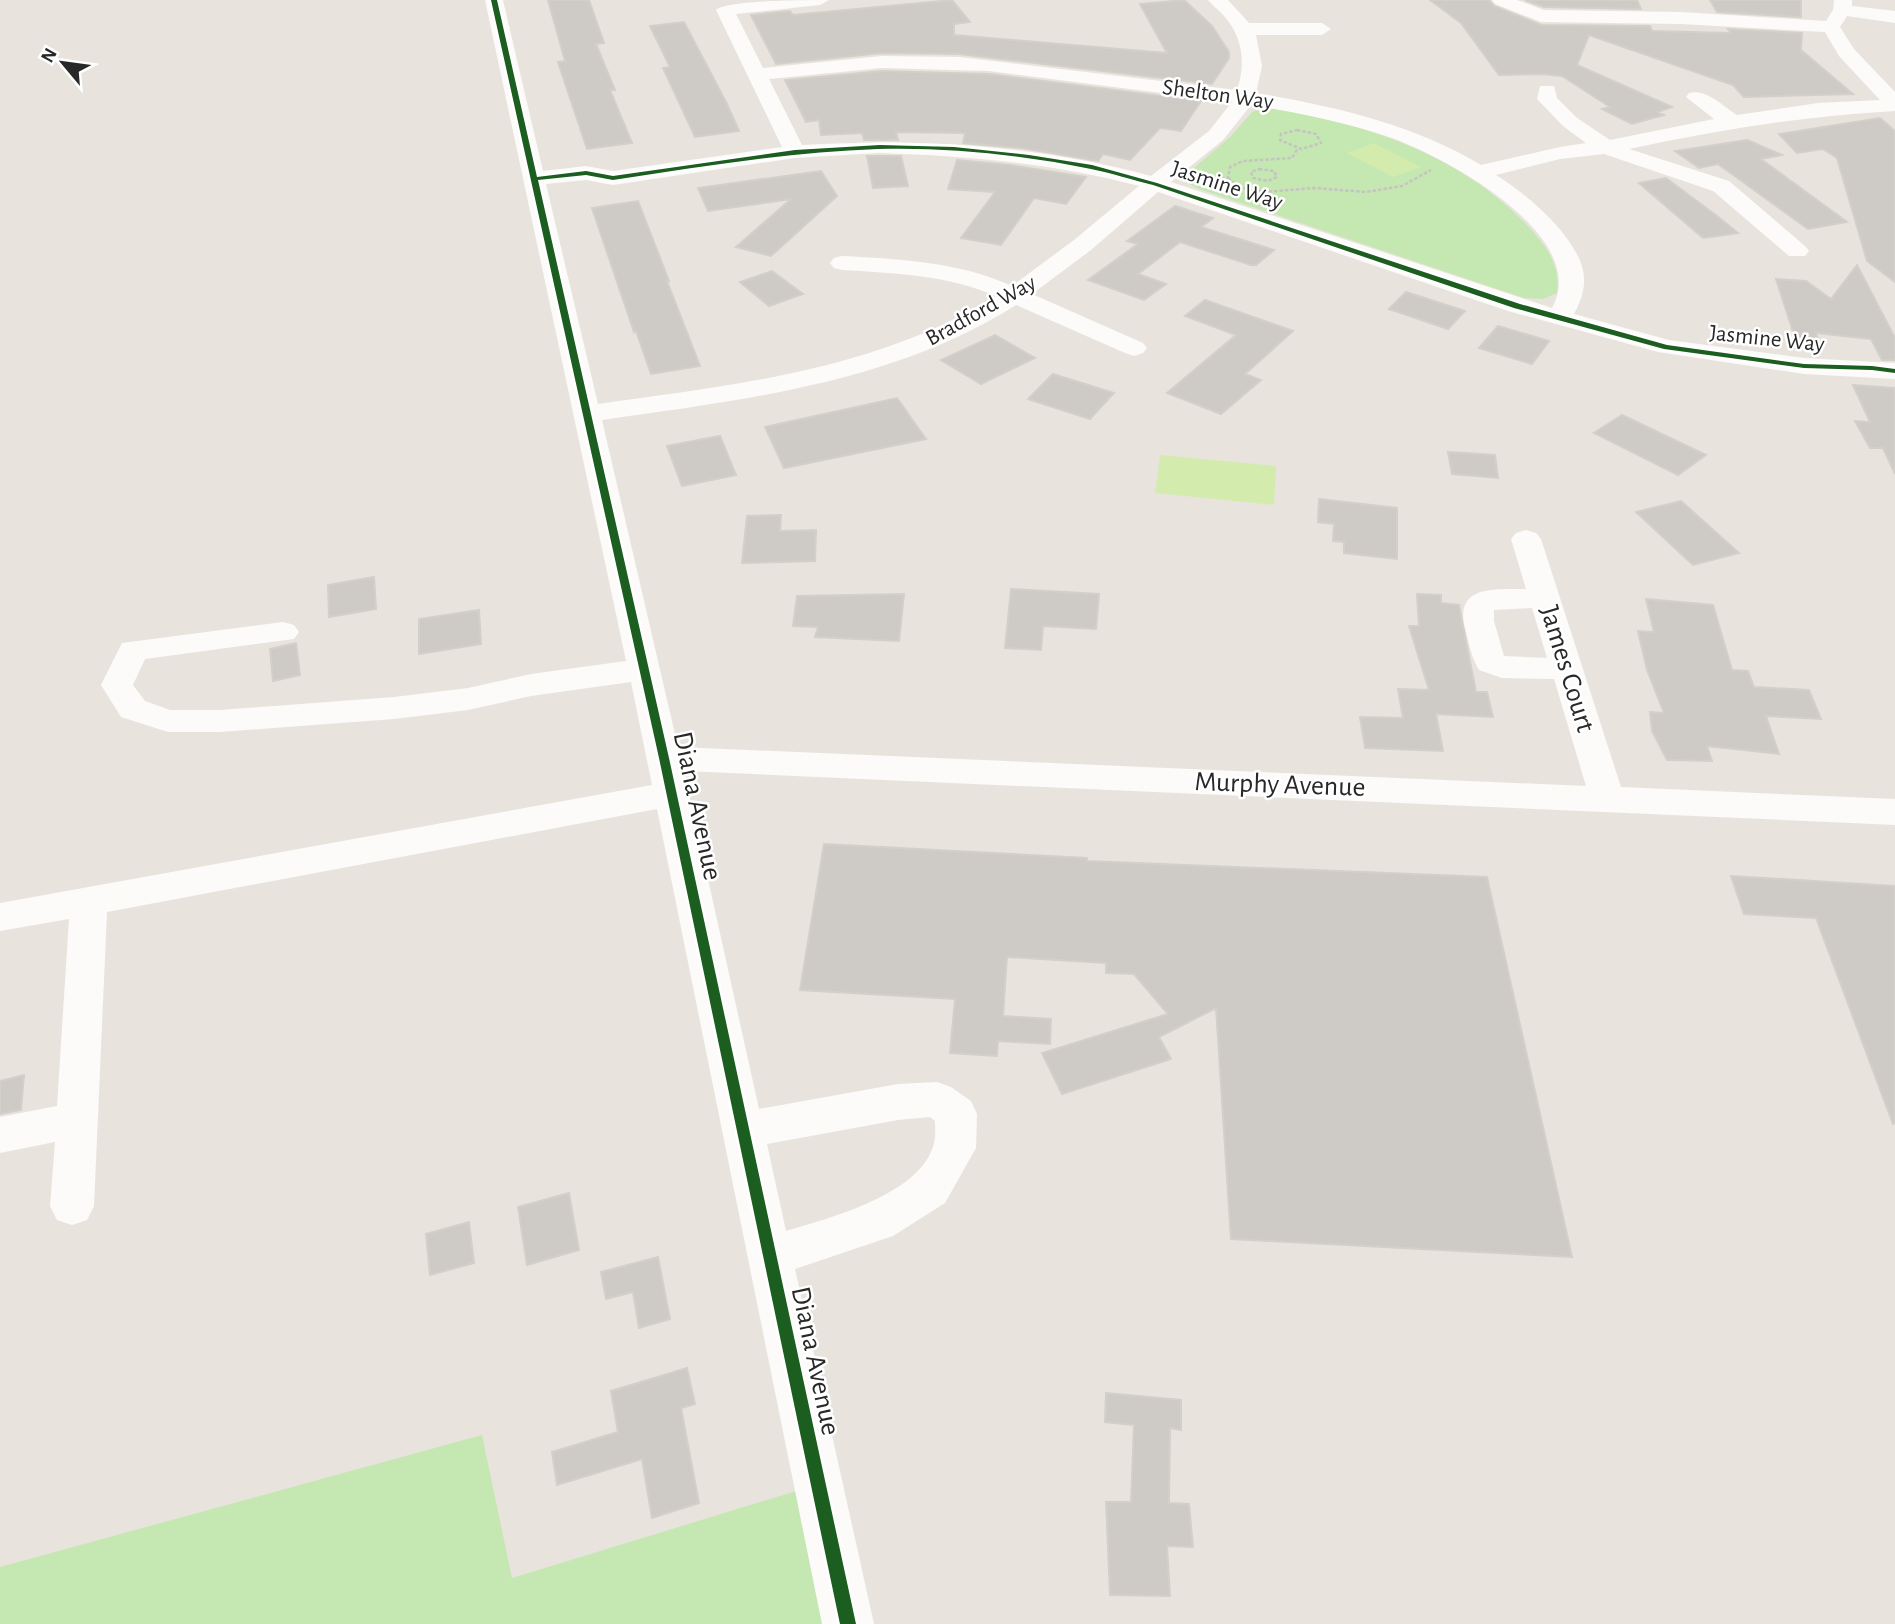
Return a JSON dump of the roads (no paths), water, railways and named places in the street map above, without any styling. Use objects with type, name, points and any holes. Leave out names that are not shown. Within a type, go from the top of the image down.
[{"type":"street","name":"Diana Avenue","points":[[494,0],[664,758],[848,1624]]},
{"type":"street","points":[[795,152],[725,10],[820,0]]},
{"type":"street","name":"Bradford Way","points":[[587,414],[736,393],[842,370],[915,346],[967,324],[1017,295],[1155,184],[1223,127],[1236,112],[1252,76],[1253,51],[1244,29],[1217,0]]},
{"type":"street","points":[[1501,0],[1541,16],[1681,18],[1831,27]]},
{"type":"street","points":[[1672,0],[1681,18]]},
{"type":"street","points":[[1831,27],[1842,5],[1895,18]]},
{"type":"street","points":[[1831,27],[1846,52],[1895,105]]},
{"type":"street","points":[[1244,29],[1322,29]]},
{"type":"street","name":"Shelton Way","points":[[758,74],[899,61],[969,63],[1243,98],[1302,107],[1368,123],[1431,146],[1481,173],[1526,209],[1566,254],[1572,267],[1573,284],[1567,307],[1559,318]]},
{"type":"street","points":[[1547,90],[1547,99],[1570,122],[1606,147],[1643,162],[1687,173],[1721,186],[1797,251]]},
{"type":"street","points":[[1696,97],[1733,122]]},
{"type":"street","points":[[1481,173],[1560,153],[1606,147],[1733,122],[1818,109],[1895,105]]},
{"type":"street","name":"Jasmine Way","points":[[534,187],[592,188],[613,178],[795,152],[880,147],[954,149],[1029,157],[1093,167],[1155,184],[1559,318],[1667,348],[1804,366],[1895,371]]},
{"type":"street","points":[[842,263],[943,271],[979,280],[1134,348]]},
{"type":"street","name":"James Court","points":[[1526,539],[1607,798]]},
{"type":"street","points":[[1545,598],[1490,599],[1479,605],[1478,621],[1490,662],[1502,667],[1567,669]]},
{"type":"street","points":[[283,632],[133,650],[117,685],[133,709],[168,721],[220,721],[394,708],[468,699],[531,685],[644,670]]},
{"type":"street","name":"Murphy Avenue","points":[[664,758],[1895,812]]},
{"type":"street","points":[[0,917],[671,793]]},
{"type":"street","points":[[72,1206],[89,899]]},
{"type":"street","points":[[743,1130],[898,1102],[937,1099],[956,1114],[956,1148],[930,1189],[878,1222],[770,1257]]},
{"type":"street","points":[[0,1135],[77,1119]]}]
